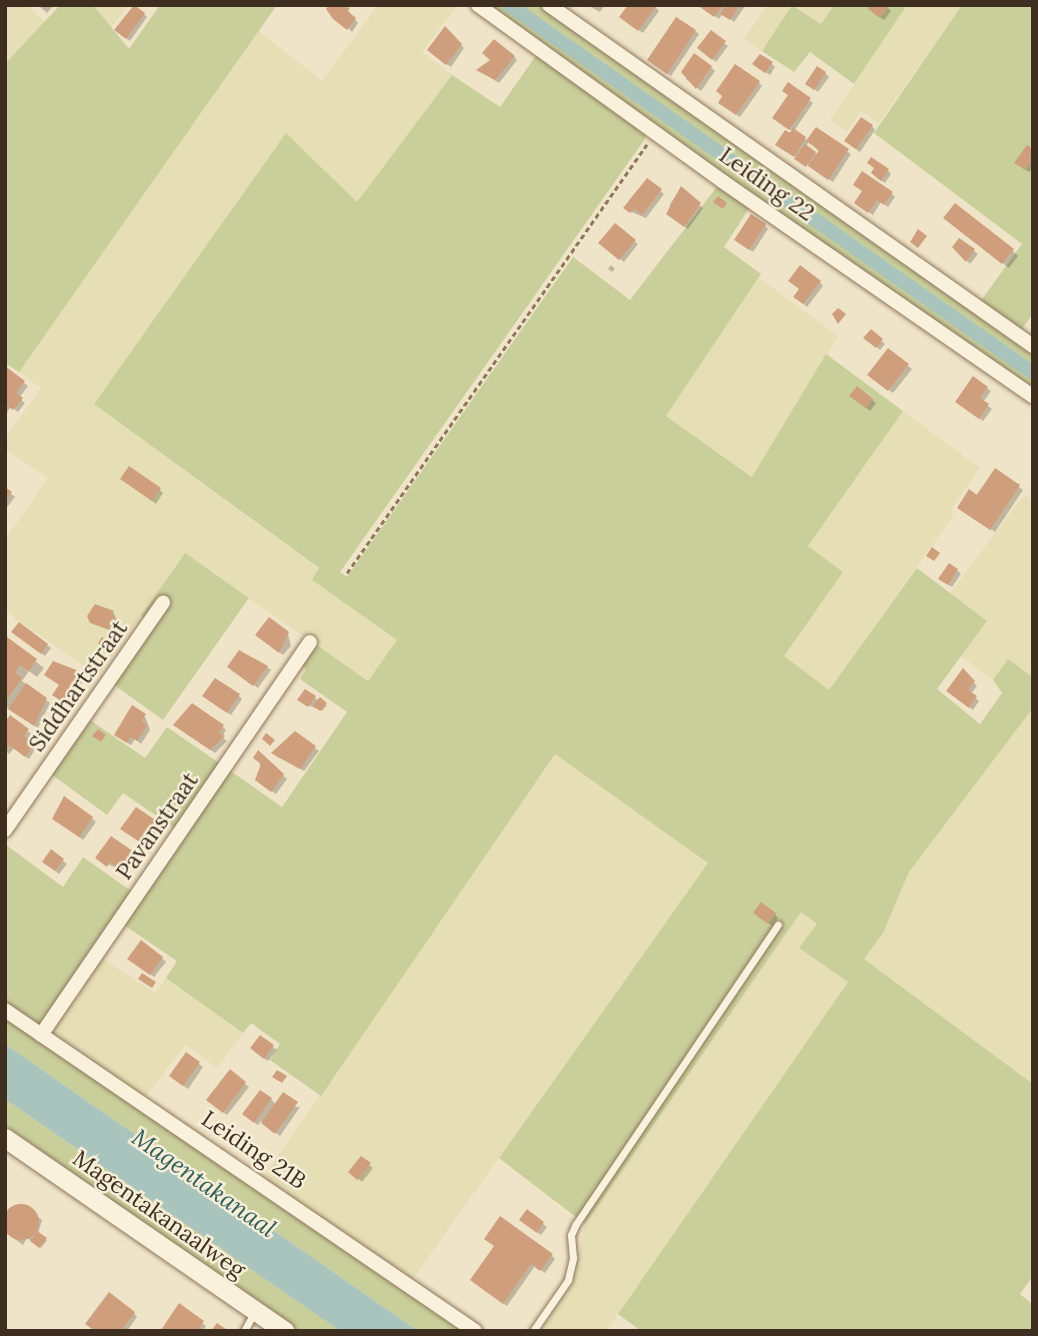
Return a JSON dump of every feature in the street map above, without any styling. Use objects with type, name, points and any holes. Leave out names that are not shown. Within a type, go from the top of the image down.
[{"type":"street","name":"Leiding 22","points":[[478,5],[1033,396]]},
{"type":"street","name":"Leiding 22","points":[[549,5],[1033,345]]},
{"type":"street","name":"Siddhartstraat","points":[[5,830],[163,603]]},
{"type":"street","name":"Pavanstraat","points":[[41,1035],[310,642]]},
{"type":"street","name":"Leiding 21B","points":[[5,1010],[475,1331]]},
{"type":"street","name":"Magentakanaalweg","points":[[5,1138],[285,1331]]},
{"type":"lane","points":[[533,1331],[568,1280],[573,1258],[571,1235],[576,1224],[778,925]]},
{"type":"lane","points":[[244,1331],[256,1311]]},
{"type":"path","points":[[346,573],[655,132]]},
{"type":"shaded area","points":[[5,5],[27,5],[45,22],[5,64]]},
{"type":"shaded area","points":[[93,5],[129,5],[111,27]]},
{"type":"shaded area","points":[[378,5],[458,5],[422,52],[452,75],[357,202],[286,133],[94,404],[319,569],[312,580],[397,640],[369,681],[185,554],[98,676],[5,611],[5,540],[48,478],[5,449],[5,438],[41,388],[19,372],[259,31],[322,81]]},
{"type":"shaded area","points":[[767,5],[792,5],[762,51],[744,39]]},
{"type":"shaded area","points":[[794,5],[834,5],[821,24]]},
{"type":"shaded area","points":[[907,5],[962,5],[879,123],[861,111],[847,132],[830,121]]},
{"type":"shaded area","points":[[759,278],[838,336],[753,477],[666,416]]},
{"type":"shaded area","points":[[903,411],[980,468],[950,511],[954,515],[829,690],[783,656],[843,572],[808,546]]},
{"type":"shaded area","points":[[1024,495],[1033,501],[1033,677],[1008,660],[993,680],[961,656],[987,621],[950,593]]},
{"type":"shaded area","points":[[1033,708],[1033,1084],[864,959],[883,933],[909,872]]},
{"type":"shaded area","points":[[555,754],[708,863],[412,1280],[263,1178]]},
{"type":"shaded area","points":[[801,912],[817,924],[800,949],[848,982],[606,1331],[538,1331],[572,1283],[585,1224]]},
{"type":"shaded area","points":[[99,956],[155,993],[166,978],[243,1033],[217,1068],[186,1045],[144,1098],[52,1034],[51,1027]]},
{"type":"green space","points":[[60,5],[93,5],[129,49],[160,5],[277,5],[19,372],[5,363],[5,64]]},
{"type":"green space","points":[[484,5],[537,5],[1033,355],[1033,391]]},
{"type":"green space","points":[[792,5],[821,24],[834,5],[907,5],[854,84],[810,52],[794,72],[762,51]]},
{"type":"green space","points":[[962,5],[1033,5],[1033,314],[1020,331],[980,302],[1022,244],[874,133]]},
{"type":"green space","points":[[537,54],[645,132],[645,139],[340,572],[347,577],[573,257],[630,300],[719,184],[750,207],[724,247],[761,274],[666,416],[752,477],[826,354],[903,411],[808,546],[843,572],[784,656],[829,690],[917,568],[987,621],[937,689],[980,724],[1002,693],[993,680],[1008,659],[1033,677],[1033,708],[909,872],[883,933],[864,959],[1033,1084],[1033,1276],[1020,1294],[1033,1305],[1033,1331],[641,1331],[618,1314],[848,982],[799,948],[817,924],[801,912],[585,1224],[499,1158],[708,863],[555,754],[321,1096],[270,1060],[280,1044],[251,1023],[243,1033],[166,978],[177,961],[121,923],[229,770],[282,807],[347,712],[300,679],[306,669],[300,664],[314,643],[368,681],[397,640],[312,580],[319,568],[94,404],[286,133],[357,202],[452,75],[500,107]]},
{"type":"green space","points":[[185,553],[249,598],[163,720],[113,684],[154,626],[141,616]]},
{"type":"green space","points":[[90,720],[145,758],[167,727],[222,765],[177,830],[123,793],[107,815],[51,774]]},
{"type":"green space","points":[[5,844],[63,887],[83,857],[134,893],[41,1025],[5,1005]]},
{"type":"green space","points":[[5,1017],[461,1331],[418,1331],[5,1044]]},
{"type":"green space","points":[[5,1099],[340,1331],[299,1331],[5,1126]]},
{"type":"water","name":"Magentakanaal","points":[[5,1044],[418,1331],[340,1331],[5,1099]]},
{"type":"building","points":[[134,5],[145,13],[126,39],[114,30]]},
{"type":"building","points":[[329,5],[350,8],[347,11],[356,18],[347,30],[333,19],[326,9]]},
{"type":"building","points":[[628,5],[657,5],[638,31],[619,17]]},
{"type":"building","points":[[697,5],[723,5],[714,17]]},
{"type":"building","points":[[726,5],[740,5],[730,20],[720,14]]},
{"type":"building","points":[[870,5],[889,6],[880,18],[868,9]]},
{"type":"building","points":[[676,17],[696,30],[667,74],[647,60]]},
{"type":"building","points":[[445,26],[462,44],[446,65],[427,50]]},
{"type":"building","points":[[711,30],[726,41],[712,60],[697,48]]},
{"type":"building","points":[[494,39],[515,56],[495,80],[476,70],[490,60],[482,53]]},
{"type":"building","points":[[694,53],[712,66],[696,89],[681,72]]},
{"type":"building","points":[[760,54],[773,62],[765,73],[752,64]]},
{"type":"building","points":[[735,64],[760,81],[736,115],[718,103],[722,96],[716,91]]},
{"type":"building","points":[[817,66],[826,72],[814,90],[805,84]]},
{"type":"building","points":[[788,82],[811,98],[789,130],[772,118],[788,95],[782,91]]},
{"type":"building","points":[[861,117],[873,125],[856,149],[844,141]]},
{"type":"building","points":[[816,127],[849,149],[828,180],[808,166],[819,150],[806,141]]},
{"type":"building","points":[[793,128],[806,137],[794,157],[775,145],[785,130],[790,133]]},
{"type":"building","points":[[805,144],[816,152],[806,167],[794,159]]},
{"type":"building","points":[[1027,145],[1033,149],[1033,160],[1025,170],[1014,163]]},
{"type":"building","points":[[871,157],[889,169],[881,181],[871,173],[874,168],[867,163]]},
{"type":"building","points":[[862,171],[893,192],[884,205],[877,200],[868,213],[854,203],[862,191],[853,185]]},
{"type":"building","points":[[647,178],[662,189],[642,215],[634,209],[630,213],[623,208]]},
{"type":"building","points":[[681,186],[701,203],[684,227],[666,214]]},
{"type":"building","points":[[718,196],[727,203],[723,209],[713,202]]},
{"type":"building","points":[[955,203],[1014,249],[1002,264],[943,218]]},
{"type":"building","points":[[751,214],[766,224],[749,250],[734,240]]},
{"type":"building","points":[[615,223],[636,240],[619,260],[598,243]]},
{"type":"building","points":[[918,229],[927,236],[918,248],[910,242]]},
{"type":"building","points":[[959,238],[975,249],[966,262],[952,247]]},
{"type":"building","points":[[800,265],[821,281],[803,304],[793,297],[799,289],[788,281]]},
{"type":"building","points":[[838,308],[846,314],[838,324],[832,314]]},
{"type":"building","points":[[871,329],[883,339],[876,348],[863,338]]},
{"type":"building","points":[[888,348],[909,364],[888,391],[867,375]]},
{"type":"building","points":[[5,366],[25,381],[16,393],[23,398],[13,410],[5,404]]},
{"type":"building","points":[[973,376],[988,387],[980,398],[989,404],[979,419],[955,402]]},
{"type":"building","points":[[857,386],[873,399],[866,408],[849,396]]},
{"type":"building","points":[[129,466],[161,488],[152,501],[120,479]]},
{"type":"building","points":[[995,468],[1020,485],[990,530],[957,508],[969,489],[977,495]]},
{"type":"building","points":[[5,487],[12,492],[5,502]]},
{"type":"building","points":[[932,547],[940,553],[934,561],[926,556]]},
{"type":"building","points":[[949,563],[958,569],[948,585],[938,579]]},
{"type":"building","points":[[95,604],[114,611],[111,615],[115,617],[107,629],[90,623],[87,616]]},
{"type":"building","points":[[269,617],[289,632],[279,653],[255,635]]},
{"type":"building","points":[[19,622],[48,644],[41,654],[11,632]]},
{"type":"building","points":[[7,637],[37,659],[29,671],[20,665],[15,673],[22,678],[5,702]]},
{"type":"building","points":[[102,637],[110,643],[106,649],[98,643]]},
{"type":"building","points":[[239,650],[268,666],[253,686],[227,667]]},
{"type":"building","points":[[53,661],[79,671],[76,675],[80,678],[69,688],[75,692],[67,705],[52,695],[59,685],[44,675]]},
{"type":"building","points":[[963,668],[975,681],[968,690],[977,696],[969,708],[946,691]]},
{"type":"building","points":[[215,678],[240,694],[227,713],[202,696]]},
{"type":"building","points":[[26,683],[47,698],[34,726],[8,709]]},
{"type":"building","points":[[305,689],[316,696],[308,707],[297,700]]},
{"type":"building","points":[[320,697],[327,703],[320,711],[313,706]]},
{"type":"building","points":[[192,703],[224,725],[219,732],[225,736],[210,750],[173,725]]},
{"type":"building","points":[[132,705],[146,714],[141,721],[147,725],[137,741],[131,737],[127,743],[114,735]]},
{"type":"building","points":[[10,715],[29,729],[24,736],[34,744],[25,757],[9,745],[5,751],[5,722]]},
{"type":"building","points":[[98,729],[106,735],[101,742],[92,736]]},
{"type":"building","points":[[295,731],[316,746],[300,769],[271,753]]},
{"type":"building","points":[[266,733],[275,740],[270,746],[262,739]]},
{"type":"building","points":[[258,750],[284,774],[271,792],[255,780],[261,764],[253,758]]},
{"type":"building","points":[[64,796],[93,817],[79,837],[52,819]]},
{"type":"building","points":[[136,807],[160,823],[144,845],[120,829]]},
{"type":"building","points":[[111,836],[137,854],[128,866],[123,862],[119,869],[110,862],[107,867],[95,858]]},
{"type":"building","points":[[51,849],[64,859],[55,871],[42,862]]},
{"type":"building","points":[[761,902],[776,913],[768,924],[753,913]]},
{"type":"building","points":[[141,940],[163,957],[150,975],[127,959]]},
{"type":"building","points":[[142,973],[156,982],[152,988],[138,979]]},
{"type":"building","points":[[260,1035],[274,1045],[264,1059],[250,1048]]},
{"type":"building","points":[[186,1052],[200,1062],[183,1086],[169,1076]]},
{"type":"building","points":[[230,1069],[246,1082],[223,1113],[206,1100]]},
{"type":"building","points":[[277,1070],[287,1076],[282,1083],[272,1077]]},
{"type":"building","points":[[260,1090],[272,1098],[254,1123],[242,1114]]},
{"type":"building","points":[[283,1092],[298,1102],[275,1134],[261,1123]]},
{"type":"building","points":[[361,1156],[371,1163],[357,1180],[348,1172]]},
{"type":"building","points":[[21,1204],[33,1210],[39,1222],[33,1234],[21,1240],[9,1234],[3,1222],[9,1210]]},
{"type":"building","points":[[527,1209],[544,1222],[537,1233],[519,1220]]},
{"type":"building","points":[[500,1216],[553,1254],[540,1271],[531,1264],[503,1304],[470,1280],[494,1246],[484,1239]]},
{"type":"building","points":[[37,1231],[47,1238],[39,1248],[30,1241]]},
{"type":"building","points":[[109,1292],[135,1312],[121,1331],[95,1331],[85,1324]]},
{"type":"building","points":[[179,1303],[204,1321],[197,1331],[161,1330]]},
{"type":"building","points":[[217,1323],[229,1331],[211,1331]]},
{"type":"waterway","points":[[509,5],[1033,373]]}]
